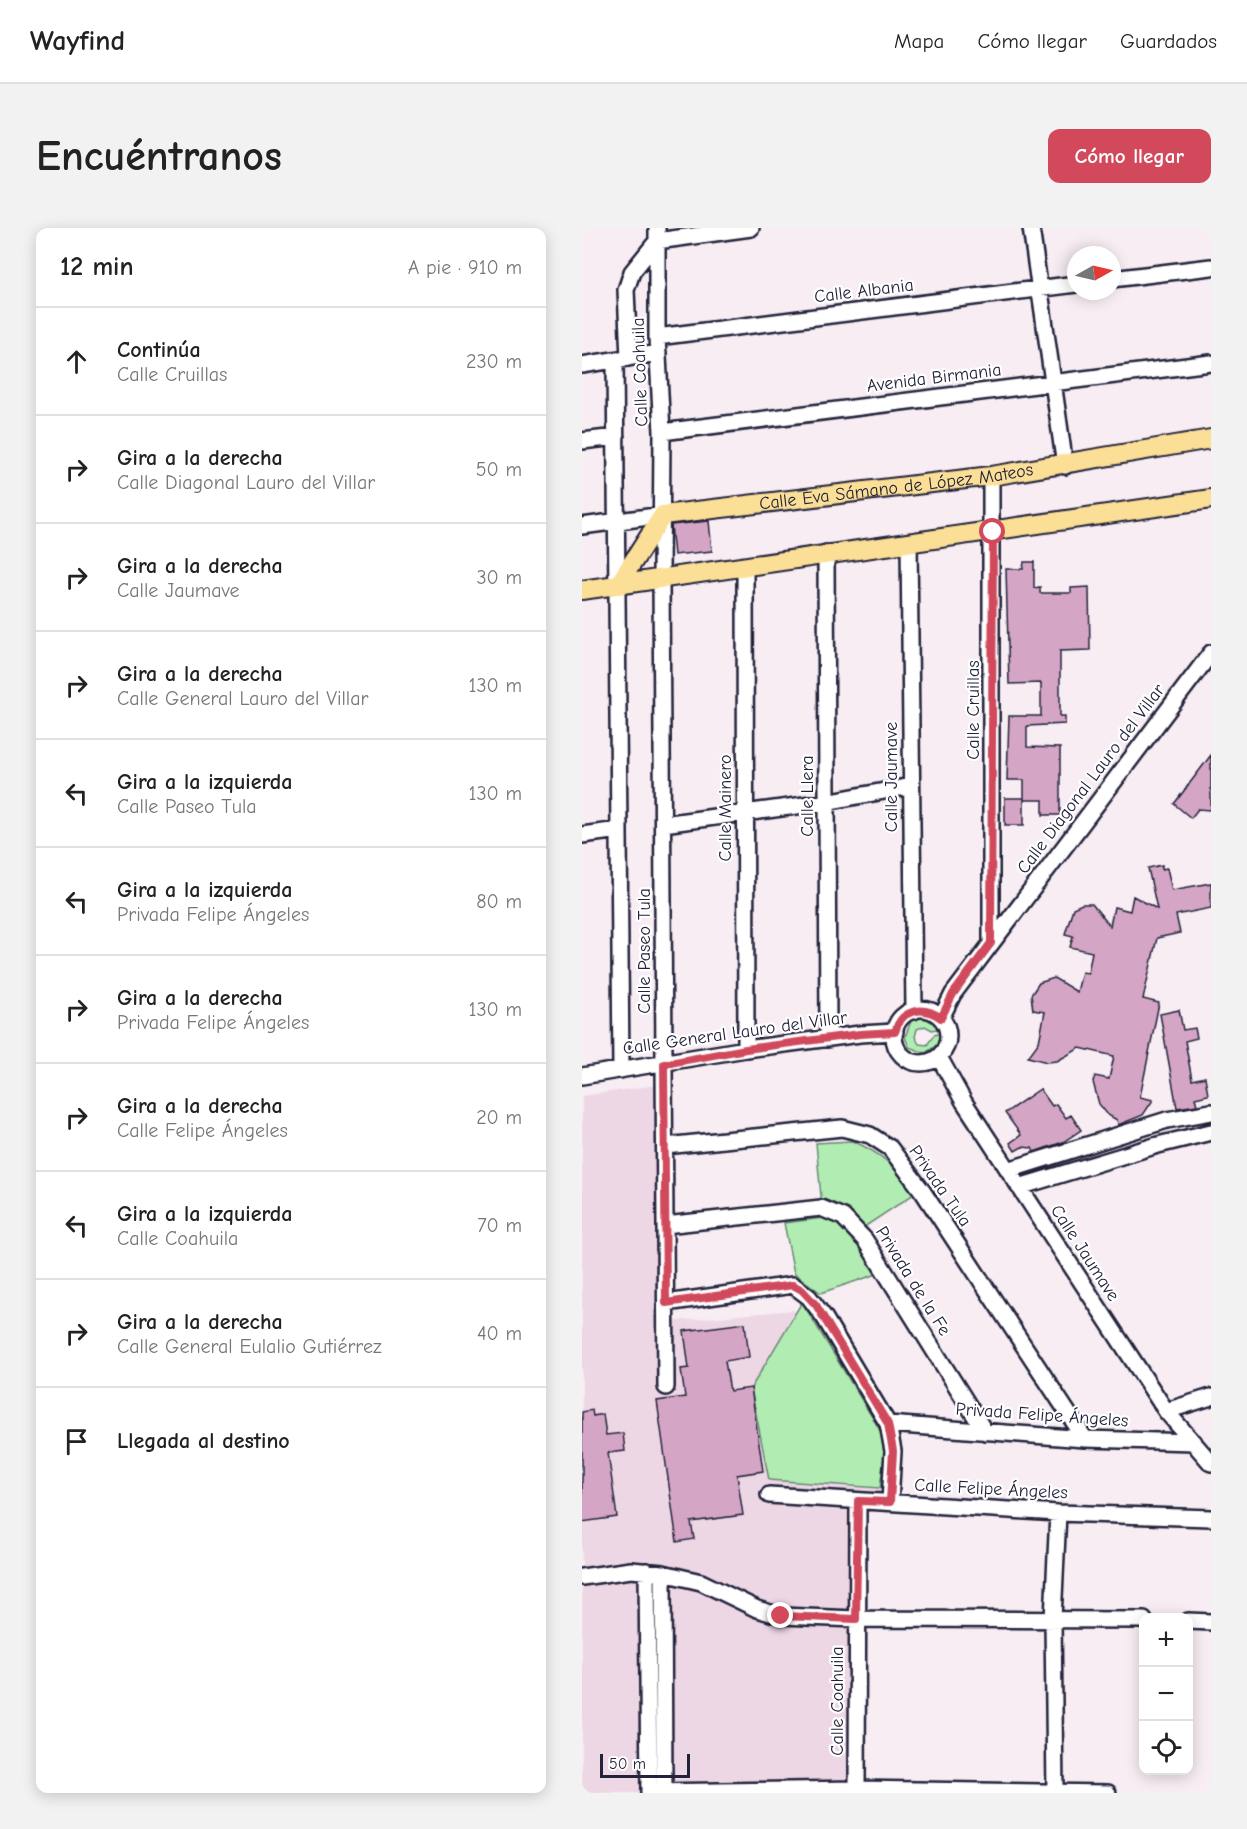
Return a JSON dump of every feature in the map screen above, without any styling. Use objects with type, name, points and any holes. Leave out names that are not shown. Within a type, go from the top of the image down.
[{"type":"main road","name":"Calle Eva Sámano de López Mateos","points":[[663,515],[1065,466],[1211,439]]},
{"type":"main road","points":[[582,591],[826,553],[993,532],[1211,499]]},
{"type":"main road","points":[[618,585],[663,515]]},
{"type":"street","points":[[657,235],[751,228]]},
{"type":"street","points":[[1031,228],[1065,466]]},
{"type":"street","name":"Calle Coahuila","points":[[657,235],[663,515]]},
{"type":"street","name":"Calle Paseo Tula","points":[[621,1070],[616,437],[626,290],[632,272],[657,235]]},
{"type":"street","points":[[1121,278],[1211,267]]},
{"type":"street","name":"Calle Albania","points":[[582,365],[622,359],[658,345],[1067,285]]},
{"type":"street","name":"Avenida Birmania","points":[[662,432],[1211,363]]},
{"type":"street","points":[[582,441],[616,437]]},
{"type":"street","name":"Calle Cruillas","points":[[991,476],[993,532],[991,943]]},
{"type":"street","points":[[582,526],[663,515]]},
{"type":"street","name":"Calle Paseo Tula","points":[[663,515],[661,578],[666,1387]]},
{"type":"street","name":"Calle Jaumave","points":[[909,543],[914,1011]]},
{"type":"street","name":"Calle Llera","points":[[826,553],[828,1039]]},
{"type":"street","name":"Calle Mainero","points":[[746,566],[744,812],[746,1049]]},
{"type":"street","name":"Calle Diagonal Lauro del Villar","points":[[941,1018],[953,994],[1211,653]]},
{"type":"street","points":[[663,824],[826,802],[911,786]]},
{"type":"street","points":[[582,835],[619,830]]},
{"type":"street","points":[[926,1010],[941,1018],[946,1027],[948,1041],[939,1057],[924,1063],[911,1061],[900,1052],[895,1032],[900,1020],[914,1011],[926,1010]]},
{"type":"street","name":"Calle General Lauro del Villar","points":[[582,1076],[746,1049],[895,1032]]},
{"type":"street","name":"Calle Jaumave","points":[[939,1057],[964,1102],[1019,1188],[1166,1411],[1211,1463]]},
{"type":"street","points":[[1008,1170],[1167,1120],[1211,1112]]},
{"type":"street","name":"Privada Tula","points":[[665,1146],[842,1128],[858,1130],[880,1141],[890,1148],[922,1192],[1085,1439]]},
{"type":"street","points":[[1019,1188],[1158,1145],[1211,1132]]},
{"type":"street","name":"Privada de la Fe","points":[[665,1225],[821,1208],[843,1217],[859,1232],[985,1432]]},
{"type":"street","points":[[666,1303],[793,1285],[802,1290],[824,1317],[888,1424],[893,1451],[890,1502]]},
{"type":"street","points":[[1166,1411],[1211,1397]]},
{"type":"street","name":"Privada Felipe Ángeles","points":[[888,1424],[1085,1439],[1194,1442]]},
{"type":"street","name":"Calle Felipe Ángeles","points":[[769,1495],[1058,1513],[1211,1518]]},
{"type":"street","name":"Calle Coahuila","points":[[857,1791],[858,1501]]},
{"type":"street","points":[[1055,1792],[1053,1619],[1058,1513]]},
{"type":"street","points":[[582,1577],[631,1570],[663,1573],[701,1582],[757,1609],[781,1616],[856,1619],[1139,1620]]},
{"type":"street","points":[[647,1571],[656,1792]]},
{"type":"street","points":[[656,1792],[663,1573]]},
{"type":"street","points":[[1193,1621],[1211,1622]]},
{"type":"street","points":[[656,1792],[1108,1793]]},
{"type":"shaded area","points":[[657,1085],[656,1323],[793,1310],[885,1446],[883,1508],[849,1505],[848,1793],[582,1793],[582,1096]]},
{"type":"green space","points":[[921,1017],[932,1019],[940,1028],[932,1030],[925,1026],[917,1029],[915,1037],[919,1044],[927,1045],[934,1035],[941,1033],[939,1044],[925,1053],[909,1047],[905,1037],[911,1021]]},
{"type":"green space","points":[[852,1141],[888,1162],[914,1194],[852,1235],[877,1274],[821,1293],[794,1273],[784,1223],[823,1218],[816,1143]]},
{"type":"green space","points":[[802,1302],[886,1440],[880,1488],[769,1480],[751,1388]]},
{"type":"building","points":[[709,521],[712,551],[674,555],[671,525]]},
{"type":"building","points":[[1024,562],[1034,562],[1034,588],[1040,587],[1040,593],[1071,593],[1071,588],[1089,587],[1090,650],[1060,651],[1060,716],[1065,716],[1065,724],[1027,726],[1027,747],[1060,748],[1060,815],[1043,815],[1043,800],[1024,800],[1024,780],[1007,780],[1009,716],[1041,716],[1041,683],[1009,684],[1006,569],[1023,569]]},
{"type":"building","points":[[1211,755],[1211,810],[1198,809],[1191,818],[1174,804]]},
{"type":"building","points":[[1005,798],[1024,798],[1024,825],[1005,825]]},
{"type":"building","points":[[1162,865],[1162,869],[1167,868],[1172,890],[1211,883],[1211,908],[1176,915],[1180,933],[1157,938],[1143,999],[1159,1003],[1140,1097],[1153,1100],[1143,1115],[1118,1125],[1117,1120],[1108,1115],[1099,1104],[1093,1082],[1095,1076],[1109,1079],[1114,1056],[1080,1048],[1057,1061],[1047,1062],[1028,1057],[1039,1042],[1045,1012],[1033,1010],[1031,995],[1039,983],[1054,978],[1077,992],[1082,972],[1088,973],[1092,952],[1070,947],[1073,936],[1065,934],[1073,908],[1082,904],[1092,904],[1110,926],[1114,907],[1130,911],[1133,896],[1157,909],[1148,868]]},
{"type":"building","points":[[1179,1010],[1183,1030],[1195,1028],[1197,1038],[1185,1041],[1192,1080],[1205,1077],[1208,1095],[1195,1098],[1197,1105],[1177,1108],[1160,1014]]},
{"type":"building","points":[[1040,1089],[1052,1106],[1056,1104],[1066,1118],[1071,1115],[1081,1130],[1063,1142],[1034,1152],[1032,1148],[1022,1147],[1015,1151],[1010,1143],[1021,1135],[1005,1113]]},
{"type":"building","points":[[745,1323],[749,1357],[725,1361],[730,1391],[751,1388],[763,1471],[737,1475],[743,1515],[691,1522],[694,1539],[677,1542],[657,1401],[685,1397],[681,1369],[689,1368],[684,1331]]},
{"type":"building","points":[[592,1410],[593,1416],[603,1414],[606,1435],[623,1433],[625,1451],[608,1453],[617,1517],[582,1522],[582,1412]]},
{"type":"route","points":[[781,1616],[856,1619],[858,1501],[890,1502],[893,1439],[888,1424],[849,1363],[824,1317],[802,1290],[793,1285],[666,1303],[664,1064],[746,1049],[860,1034],[895,1032],[900,1020],[919,1010],[932,1012],[941,1018],[953,994],[991,943],[993,532]]}]
